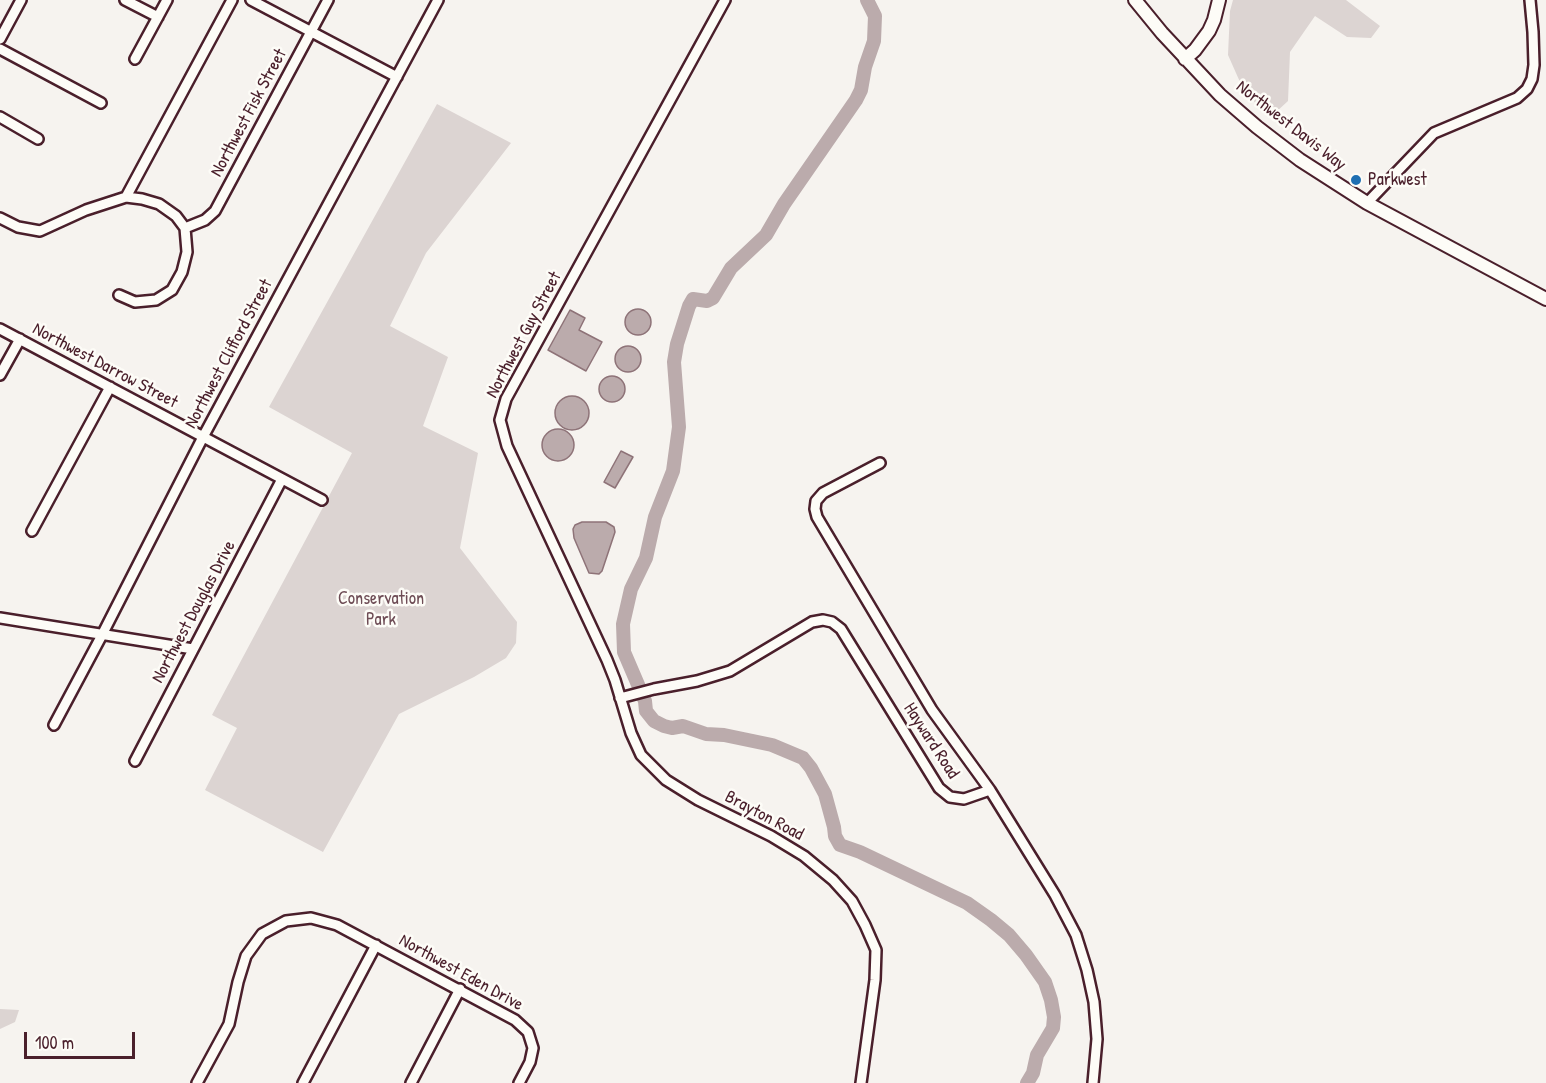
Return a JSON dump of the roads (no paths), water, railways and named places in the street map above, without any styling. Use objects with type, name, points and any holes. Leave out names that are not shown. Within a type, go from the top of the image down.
[{"type":"main road","name":"Northwest Davis Way","points":[[1135,0],[1185,59],[1220,95],[1257,128],[1300,160],[1367,203],[1546,299]]},
{"type":"main road","points":[[1185,59],[1195,51],[1209,31],[1219,0]]},
{"type":"street","points":[[0,39],[21,0]]},
{"type":"street","points":[[125,0],[158,17]]},
{"type":"street","points":[[135,59],[167,0]]},
{"type":"street","points":[[126,197],[232,0]]},
{"type":"street","points":[[251,0],[397,77]]},
{"type":"street","name":"Northwest Fisk Street","points":[[185,228],[205,220],[215,211],[328,0]]},
{"type":"street","name":"Northwest Clifford Street","points":[[54,725],[203,437],[438,0]]},
{"type":"street","name":"Northwest Guy Street","points":[[624,697],[507,446],[500,420],[506,399],[725,0]]},
{"type":"street","points":[[1367,203],[1434,133],[1517,98],[1527,89],[1532,79],[1534,65],[1530,0]]},
{"type":"street","points":[[0,49],[101,103]]},
{"type":"street","points":[[0,117],[38,139]]},
{"type":"street","points":[[0,218],[18,227],[40,231],[86,210],[126,197],[159,204],[176,216],[185,228],[187,252],[182,272],[172,290],[156,300],[135,302],[119,295]]},
{"type":"street","name":"Northwest Darrow Street","points":[[0,329],[322,500]]},
{"type":"street","points":[[0,375],[20,339]]},
{"type":"street","points":[[32,531],[110,387]]},
{"type":"street","points":[[880,463],[823,493],[816,501],[817,517],[932,710],[990,790],[1055,895],[1076,935],[1088,970],[1094,1002],[1097,1040],[1093,1083]]},
{"type":"street","name":"Northwest Douglas Drive","points":[[135,761],[282,479]]},
{"type":"street","points":[[0,618],[193,649]]},
{"type":"street","name":"Hayward Road","points":[[624,697],[697,681],[730,670],[812,622],[822,620],[832,622],[842,629],[939,788],[951,797],[964,800],[990,790]]},
{"type":"street","name":"Brayton Road","points":[[624,697],[631,733],[641,755],[666,780],[698,800],[771,836],[804,856],[833,880],[852,902],[876,950],[875,980],[861,1083]]},
{"type":"street","name":"Northwest Eden Drive","points":[[197,1083],[229,1024],[246,956],[262,934],[286,921],[311,918],[337,925],[515,1020],[528,1032],[533,1048],[530,1062],[519,1083]]},
{"type":"street","points":[[303,1083],[376,945]]},
{"type":"street","points":[[411,1083],[460,989]]},
{"type":"waterway","points":[[867,0],[875,16],[874,41],[865,67],[861,90],[856,100],[784,204],[766,235],[731,268],[713,298],[707,301],[693,299],[689,306],[674,362],[679,427],[673,471],[655,517],[646,558],[631,589],[623,624],[624,652],[645,701],[646,711],[654,721],[672,728],[683,726],[706,734],[724,735],[772,745],[803,758],[825,794],[835,836],[840,845],[860,852],[967,903],[1009,935],[1045,982],[1054,1017],[1053,1028],[1037,1055],[1033,1073],[1027,1083]]},
{"type":"place","name":"Parkwest","points":[[1356,180]]},
{"type":"park label","name":"Conservation Park","points":[[381,609]]}]
